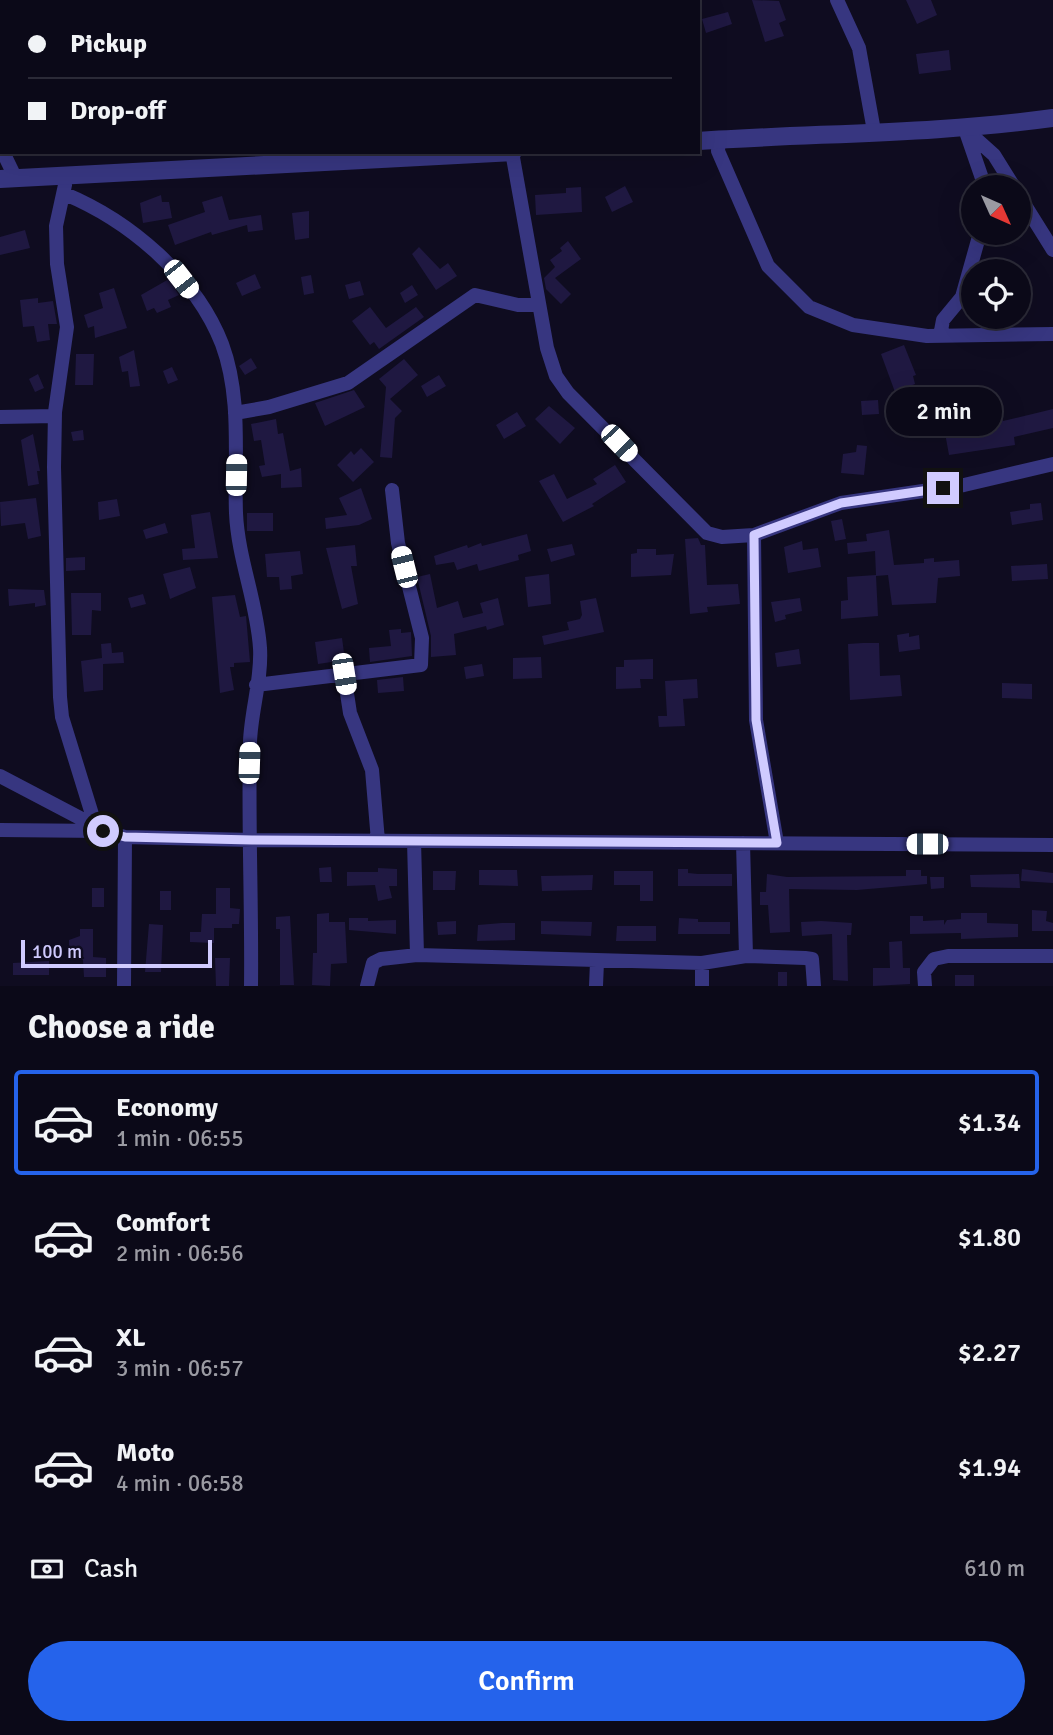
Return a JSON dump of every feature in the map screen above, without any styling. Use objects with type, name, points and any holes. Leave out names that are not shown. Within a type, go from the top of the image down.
[{"type":"street","points":[[837,0],[859,48],[874,131]]},
{"type":"street","points":[[700,141],[874,131],[965,130],[1053,118]]},
{"type":"street","points":[[965,130],[981,175]]},
{"type":"street","points":[[965,130],[994,155],[1006,175]]},
{"type":"street","points":[[719,139],[718,151],[768,266],[794,294],[829,318],[853,325],[940,336],[1053,334]]},
{"type":"street","points":[[3,154],[8,179],[65,186],[478,154]]},
{"type":"street","points":[[513,154],[538,305],[556,376],[568,393],[706,533],[722,537],[754,535],[841,503],[964,485],[1053,464]]},
{"type":"street","points":[[65,186],[104,211],[170,265],[192,294],[222,345],[235,413],[236,514],[241,556],[260,648],[260,670],[250,723],[251,986]]},
{"type":"street","points":[[65,186],[57,226],[57,264],[66,327],[55,416],[60,697],[62,717],[99,827]]},
{"type":"street","points":[[1031,215],[1053,250]]},
{"type":"street","points":[[940,336],[943,320],[962,297],[977,245]]},
{"type":"street","points":[[235,413],[269,407],[348,383],[475,295],[518,305],[538,305]]},
{"type":"street","points":[[0,417],[55,416]]},
{"type":"street","points":[[256,685],[414,668],[421,665],[422,638],[398,543],[392,490]]},
{"type":"street","points":[[754,535],[756,720],[777,843]]},
{"type":"street","points":[[344,674],[350,713],[372,770],[378,841]]},
{"type":"street","points":[[0,776],[62,811],[125,837],[1053,845]]},
{"type":"street","points":[[0,830],[99,827]]},
{"type":"street","points":[[124,986],[125,837]]},
{"type":"street","points":[[414,841],[418,954]]},
{"type":"street","points":[[743,843],[746,956]]},
{"type":"street","points":[[367,986],[373,964],[381,959],[418,954],[597,962],[702,963],[746,956],[811,960],[814,986]]},
{"type":"street","points":[[925,986],[924,972],[934,959],[948,956],[1053,956]]},
{"type":"street","points":[[596,986],[597,962]]},
{"type":"street","points":[[702,963],[702,986]]},
{"type":"building","points":[[752,0],[779,1],[786,20],[779,23],[784,36],[765,42]]},
{"type":"building","points":[[906,0],[931,0],[937,15],[917,24]]},
{"type":"building","points":[[728,12],[732,24],[706,33],[702,19]]},
{"type":"building","points":[[949,50],[951,70],[919,74],[916,54]]},
{"type":"building","points":[[625,186],[633,202],[612,212],[605,197]]},
{"type":"building","points":[[581,187],[582,212],[536,215],[535,195],[566,193],[566,188]]},
{"type":"building","points":[[161,195],[162,202],[169,202],[172,218],[143,223],[140,203]]},
{"type":"building","points":[[222,196],[229,220],[261,215],[263,230],[248,232],[247,225],[212,235],[211,232],[175,245],[168,225],[205,212],[202,202]]},
{"type":"building","points":[[309,211],[309,238],[295,240],[292,213]]},
{"type":"building","points":[[25,230],[30,248],[0,255],[0,237]]},
{"type":"building","points":[[568,241],[581,259],[555,278],[571,294],[561,304],[546,289],[544,278],[555,267],[550,260],[562,251],[560,248]]},
{"type":"building","points":[[419,247],[440,269],[448,263],[457,276],[436,290],[412,254]]},
{"type":"building","points":[[255,274],[261,288],[242,296],[236,283]]},
{"type":"building","points":[[311,275],[314,293],[304,295],[301,277]]},
{"type":"building","points":[[169,279],[179,295],[168,300],[171,307],[157,313],[154,308],[147,311],[141,295]]},
{"type":"building","points":[[360,281],[364,295],[349,299],[345,285]]},
{"type":"building","points":[[412,285],[418,295],[405,303],[400,293]]},
{"type":"building","points":[[114,288],[127,328],[95,338],[94,326],[88,328],[84,315],[103,308],[99,293]]},
{"type":"building","points":[[38,298],[38,303],[53,301],[57,324],[48,324],[50,340],[37,342],[34,326],[23,327],[20,300]]},
{"type":"building","points":[[370,307],[386,328],[416,307],[424,317],[379,349],[374,342],[370,345],[352,321]]},
{"type":"building","points":[[904,345],[916,375],[913,376],[915,384],[895,392],[881,354]]},
{"type":"building","points":[[134,350],[140,386],[130,387],[128,371],[122,372],[119,357]]},
{"type":"building","points":[[76,354],[94,354],[93,385],[75,385]]},
{"type":"building","points":[[251,358],[257,368],[245,375],[239,366]]},
{"type":"building","points":[[404,359],[418,375],[390,399],[402,411],[395,418],[392,458],[380,457],[386,387],[379,379]]},
{"type":"building","points":[[172,367],[178,380],[168,384],[163,371]]},
{"type":"building","points":[[38,374],[44,388],[35,392],[29,379]]},
{"type":"building","points":[[439,375],[446,386],[427,397],[421,386]]},
{"type":"building","points":[[354,390],[365,407],[325,426],[315,403]]},
{"type":"building","points":[[878,400],[879,414],[862,415],[861,401]]},
{"type":"building","points":[[549,406],[575,428],[560,444],[535,419]]},
{"type":"building","points":[[1053,409],[1053,428],[1014,437],[1015,445],[949,455],[945,433],[994,424],[992,419],[1002,417],[1003,421]]},
{"type":"building","points":[[517,412],[526,426],[504,439],[496,425]]},
{"type":"building","points":[[276,419],[278,434],[283,433],[290,471],[301,468],[302,487],[281,488],[281,474],[262,477],[259,466],[265,465],[261,440],[254,441],[251,424]]},
{"type":"building","points":[[83,430],[84,440],[73,441],[71,432]]},
{"type":"building","points":[[33,434],[40,471],[37,471],[39,484],[28,486],[21,440]]},
{"type":"building","points":[[857,445],[867,446],[864,475],[841,473],[843,454],[856,452]]},
{"type":"building","points":[[361,448],[374,462],[353,482],[337,465],[351,451],[354,455]]},
{"type":"building","points":[[615,465],[626,482],[592,504],[594,506],[563,522],[539,481],[554,474],[567,499],[597,484],[593,479]]},
{"type":"building","points":[[361,488],[372,519],[359,525],[326,529],[325,518],[347,515],[339,498]]},
{"type":"building","points":[[36,498],[41,536],[28,539],[25,523],[1,526],[0,502]]},
{"type":"building","points":[[117,499],[120,516],[99,520],[98,502]]},
{"type":"building","points":[[1041,503],[1043,520],[1012,525],[1010,512],[1030,509],[1030,504]]},
{"type":"building","points":[[210,512],[218,558],[183,560],[182,549],[195,548],[191,515]]},
{"type":"building","points":[[247,513],[273,513],[273,531],[247,531]]},
{"type":"building","points":[[842,519],[846,539],[835,541],[831,521]]},
{"type":"building","points":[[165,523],[168,533],[146,539],[143,530]]},
{"type":"building","points":[[889,530],[894,565],[924,563],[924,559],[934,558],[934,562],[959,560],[960,576],[938,578],[936,603],[892,605],[888,575],[876,576],[878,616],[841,619],[841,601],[848,600],[847,577],[876,575],[875,551],[848,554],[847,543],[867,541],[866,534]]},
{"type":"building","points":[[527,534],[531,551],[518,555],[519,560],[479,571],[477,564],[457,570],[454,562],[436,565],[434,556],[467,545],[468,548],[481,543],[482,546]]},
{"type":"building","points":[[698,538],[701,545],[705,545],[707,585],[738,584],[740,604],[707,607],[708,612],[690,614],[685,539]]},
{"type":"building","points":[[802,541],[803,550],[818,548],[821,567],[788,573],[784,547]]},
{"type":"building","points":[[572,544],[575,555],[551,562],[547,549]]},
{"type":"building","points":[[355,545],[357,566],[351,566],[358,604],[342,609],[326,548]]},
{"type":"building","points":[[637,549],[656,549],[656,555],[674,554],[671,575],[631,577],[631,554],[637,553]]},
{"type":"building","points":[[300,551],[303,574],[291,576],[292,589],[280,590],[279,577],[267,577],[265,554]]},
{"type":"building","points":[[85,557],[85,570],[66,571],[66,558]]},
{"type":"building","points":[[1047,564],[1048,579],[1012,581],[1011,566]]},
{"type":"building","points":[[190,567],[196,588],[170,599],[163,574]]},
{"type":"building","points":[[430,574],[437,608],[458,601],[463,618],[483,613],[480,603],[498,598],[504,625],[487,630],[486,626],[454,634],[456,655],[431,657],[431,636],[417,577]]},
{"type":"building","points":[[549,574],[551,604],[528,607],[525,577]]},
{"type":"building","points":[[8,589],[44,590],[46,605],[35,607],[35,603],[9,606]]},
{"type":"building","points":[[71,593],[101,593],[101,611],[92,610],[91,635],[72,635]]},
{"type":"building","points":[[143,594],[146,604],[131,608],[128,598]]},
{"type":"building","points":[[235,595],[240,617],[246,616],[250,662],[234,663],[234,667],[230,667],[234,690],[220,693],[212,597]]},
{"type":"building","points":[[596,598],[604,632],[544,645],[542,636],[569,630],[567,622],[580,619],[580,601]]},
{"type":"building","points":[[800,598],[802,611],[785,615],[786,619],[775,622],[771,602]]},
{"type":"building","points":[[401,629],[401,633],[411,632],[412,656],[370,662],[369,648],[391,646],[389,630]]},
{"type":"building","points":[[909,633],[909,637],[919,635],[920,649],[899,652],[897,635]]},
{"type":"building","points":[[342,638],[345,660],[318,664],[315,642]]},
{"type":"building","points":[[111,643],[112,653],[123,652],[124,663],[103,664],[103,690],[84,692],[81,661],[102,658],[101,644]]},
{"type":"building","points":[[879,643],[880,676],[900,675],[902,696],[850,700],[848,644]]},
{"type":"building","points":[[799,649],[801,664],[777,667],[775,653]]},
{"type":"building","points":[[541,657],[542,678],[513,679],[513,658]]},
{"type":"building","points":[[653,659],[653,679],[640,679],[641,688],[616,689],[616,667],[624,667],[624,660]]},
{"type":"building","points":[[482,664],[484,676],[466,679],[464,667]]},
{"type":"building","points":[[403,677],[404,691],[378,693],[377,680]]},
{"type":"building","points":[[697,679],[698,698],[683,699],[685,726],[659,727],[658,716],[667,716],[665,681]]},
{"type":"building","points":[[1002,683],[1032,684],[1032,699],[1002,698]]},
{"type":"building","points":[[331,867],[332,882],[320,882],[319,868]]},
{"type":"building","points":[[378,868],[397,869],[397,886],[389,886],[392,898],[378,901],[375,885],[347,886],[347,872],[378,872]]},
{"type":"building","points":[[678,869],[688,869],[688,873],[698,874],[732,874],[732,886],[678,886]]},
{"type":"building","points":[[1022,869],[1053,873],[1053,883],[1021,881]]},
{"type":"building","points":[[479,870],[517,870],[518,886],[479,885]]},
{"type":"building","points":[[906,870],[921,870],[921,876],[927,876],[927,884],[857,890],[789,889],[790,932],[770,933],[768,905],[760,905],[760,892],[766,892],[767,874],[787,877],[906,876]]},
{"type":"building","points":[[433,871],[456,871],[455,890],[433,890]]},
{"type":"building","points":[[614,871],[653,871],[653,901],[640,901],[640,885],[614,885]]},
{"type":"building","points":[[1019,874],[1020,888],[971,887],[970,875]]},
{"type":"building","points":[[593,875],[592,890],[542,891],[541,876]]},
{"type":"building","points":[[930,877],[944,877],[944,888],[931,889]]},
{"type":"building","points":[[92,888],[104,888],[104,907],[92,907]]},
{"type":"building","points":[[216,888],[230,888],[230,908],[240,909],[239,924],[232,924],[232,928],[214,928],[214,943],[190,942],[190,932],[201,932],[202,914],[216,914]]},
{"type":"building","points":[[160,891],[171,891],[171,910],[160,910]]},
{"type":"building","points":[[1032,910],[1047,911],[1046,921],[1053,923],[1053,931],[1032,931]]},
{"type":"building","points":[[329,913],[329,922],[345,922],[347,963],[331,964],[330,986],[312,985],[313,953],[317,953],[317,914]]},
{"type":"building","points":[[961,913],[987,913],[987,923],[1018,924],[1018,937],[961,939],[961,933],[910,934],[910,916],[923,916],[923,921],[944,920],[944,925],[947,920],[961,919]]},
{"type":"building","points":[[290,916],[294,985],[280,985],[280,929],[276,929],[276,917]]},
{"type":"building","points":[[349,918],[368,918],[368,921],[396,920],[396,934],[349,930]]},
{"type":"building","points":[[679,918],[698,919],[698,922],[730,922],[730,934],[678,934]]},
{"type":"building","points":[[456,921],[456,934],[438,935],[437,922]]},
{"type":"building","points":[[541,921],[592,922],[591,936],[541,934]]},
{"type":"building","points":[[801,922],[852,923],[851,935],[847,935],[848,981],[833,980],[832,934],[802,936]]},
{"type":"building","points":[[515,923],[515,940],[477,941],[478,925]]},
{"type":"building","points":[[149,924],[163,925],[161,972],[145,972]]},
{"type":"building","points":[[617,926],[656,926],[656,941],[616,941]]},
{"type":"building","points":[[80,929],[93,929],[93,957],[106,958],[106,977],[84,977],[83,960],[69,960],[69,940],[80,936]]},
{"type":"building","points":[[902,941],[903,968],[910,968],[910,984],[873,986],[873,968],[890,968],[889,942]]},
{"type":"building","points":[[215,958],[230,958],[229,986],[216,986]]},
{"type":"building","points":[[49,961],[49,975],[13,975],[13,963]]},
{"type":"building","points":[[778,972],[787,972],[787,986],[778,986]]},
{"type":"building","points":[[955,975],[974,975],[974,986],[955,986]]},
{"type":"route","points":[[103,831],[125,837],[252,840],[777,843],[766,794],[756,720],[754,535],[795,517],[841,503],[943,488]]}]
